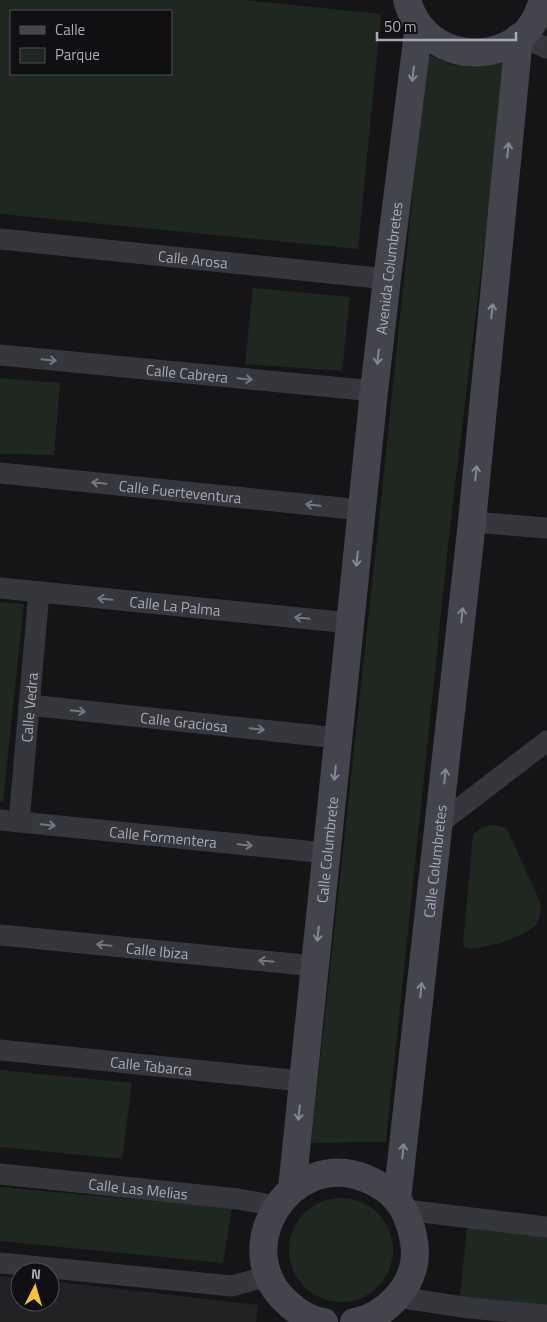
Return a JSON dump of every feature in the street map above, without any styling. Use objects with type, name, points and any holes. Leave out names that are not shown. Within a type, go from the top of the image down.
[{"type":"street","points":[[407,0],[419,26],[435,41],[456,51],[479,53],[501,48],[520,37],[539,14],[544,0]]},
{"type":"street","name":"Avenida Columbretes","points":[[362,510],[387,279],[419,26]]},
{"type":"street","points":[[520,37],[547,48]]},
{"type":"street","points":[[520,37],[472,522],[547,528]]},
{"type":"street","name":"Calle Arosa","points":[[0,239],[387,279]]},
{"type":"street","name":"Calle Cabrera","points":[[0,355],[374,391]]},
{"type":"street","name":"Calle Fuerteventura","points":[[0,472],[362,510]]},
{"type":"street","name":"Calle Columbrete","points":[[277,1299],[263,1252],[266,1228],[284,1197],[302,1081],[362,510]]},
{"type":"street","name":"Calle Columbretes","points":[[401,1205],[472,522]]},
{"type":"street","name":"Calle La Palma","points":[[0,588],[350,623]]},
{"type":"street","name":"Calle Vedra","points":[[10,821],[29,705],[39,592]]},
{"type":"street","name":"Calle Graciosa","points":[[29,705],[338,738]]},
{"type":"street","points":[[440,823],[547,741]]},
{"type":"street","name":"Calle Formentera","points":[[10,821],[326,854]]},
{"type":"street","name":"Calle Ibiza","points":[[0,935],[315,966]]},
{"type":"street","name":"Calle Tabarca","points":[[0,1050],[302,1081]]},
{"type":"street","points":[[284,1197],[312,1178],[335,1173],[350,1174],[358,1175],[380,1184],[401,1205],[413,1232],[415,1255],[409,1278],[391,1308]]},
{"type":"street","name":"Calle Las Melias","points":[[0,1174],[238,1199],[284,1197]]},
{"type":"street","points":[[401,1205],[547,1227]]},
{"type":"street","points":[[0,1263],[232,1286],[277,1299],[299,1313],[324,1322]]},
{"type":"street","points":[[354,1322],[391,1308],[469,1308],[547,1316]]},
{"type":"shaded area","points":[[0,1276],[10,1277],[10,1312],[60,1312],[60,1282],[258,1305],[256,1322],[0,1322]]},
{"type":"green space","points":[[0,0],[245,0],[381,14],[358,249],[0,214]]},
{"type":"green space","points":[[427,54],[453,65],[482,66],[504,62],[494,164],[450,527],[386,1142],[311,1143],[379,521]]},
{"type":"green space","points":[[253,288],[350,297],[342,371],[245,364]]},
{"type":"green space","points":[[0,378],[60,383],[54,455],[0,454]]},
{"type":"green space","points":[[0,602],[24,604],[3,801],[0,801]]},
{"type":"green space","points":[[490,825],[507,829],[541,904],[540,916],[535,926],[512,939],[481,947],[465,948],[463,943],[473,835],[480,829]]},
{"type":"green space","points":[[0,1070],[132,1083],[122,1159],[0,1147]]},
{"type":"green space","points":[[0,1187],[232,1208],[223,1263],[0,1241]]},
{"type":"green space","points":[[341,1198],[361,1202],[378,1213],[389,1230],[393,1250],[389,1270],[378,1287],[361,1298],[341,1302],[321,1298],[304,1287],[293,1270],[289,1250],[293,1230],[304,1213],[321,1202]]},
{"type":"green space","points":[[468,1218],[547,1227],[547,1315],[460,1296]]}]
